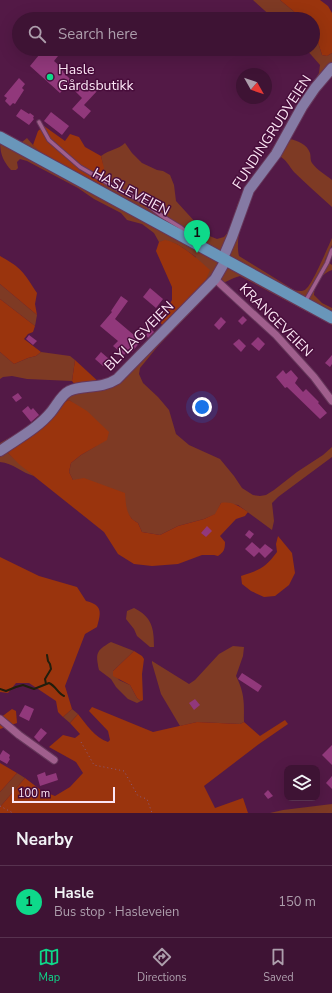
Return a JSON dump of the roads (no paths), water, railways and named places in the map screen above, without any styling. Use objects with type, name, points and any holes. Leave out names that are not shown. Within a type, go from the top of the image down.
[{"type":"main road","name":"HASLEVEIEN","points":[[0,137],[332,318]]},
{"type":"street","name":"FUNDINGRUDVEIEN","points":[[225,259],[249,190],[276,154],[302,107],[315,88],[332,68]]},
{"type":"street","name":"BLYLAGVEIEN","points":[[0,451],[36,427],[46,418],[65,394],[70,391],[103,386],[117,379],[215,279],[225,259]]},
{"type":"street","name":"KRANGEVEIEN","points":[[215,279],[276,335],[314,377],[332,401]]},
{"type":"street","points":[[0,719],[19,735],[54,760]]},
{"type":"lane","points":[[39,122],[49,140],[80,167],[122,192],[144,202],[192,236],[200,246]]},
{"type":"lane","points":[[305,303],[327,263],[332,250]]},
{"type":"lane","points":[[327,263],[332,265]]},
{"type":"waterway","points":[[46,684],[45,679],[51,669],[47,655]]},
{"type":"waterway","points":[[0,689],[6,691],[23,685],[34,689],[49,683],[64,696]]},
{"type":"place","name":"Hasle Gårdsbutikk","points":[[50,77]]},
{"type":"place","name":"Hasle","points":[[197,253]]}]
